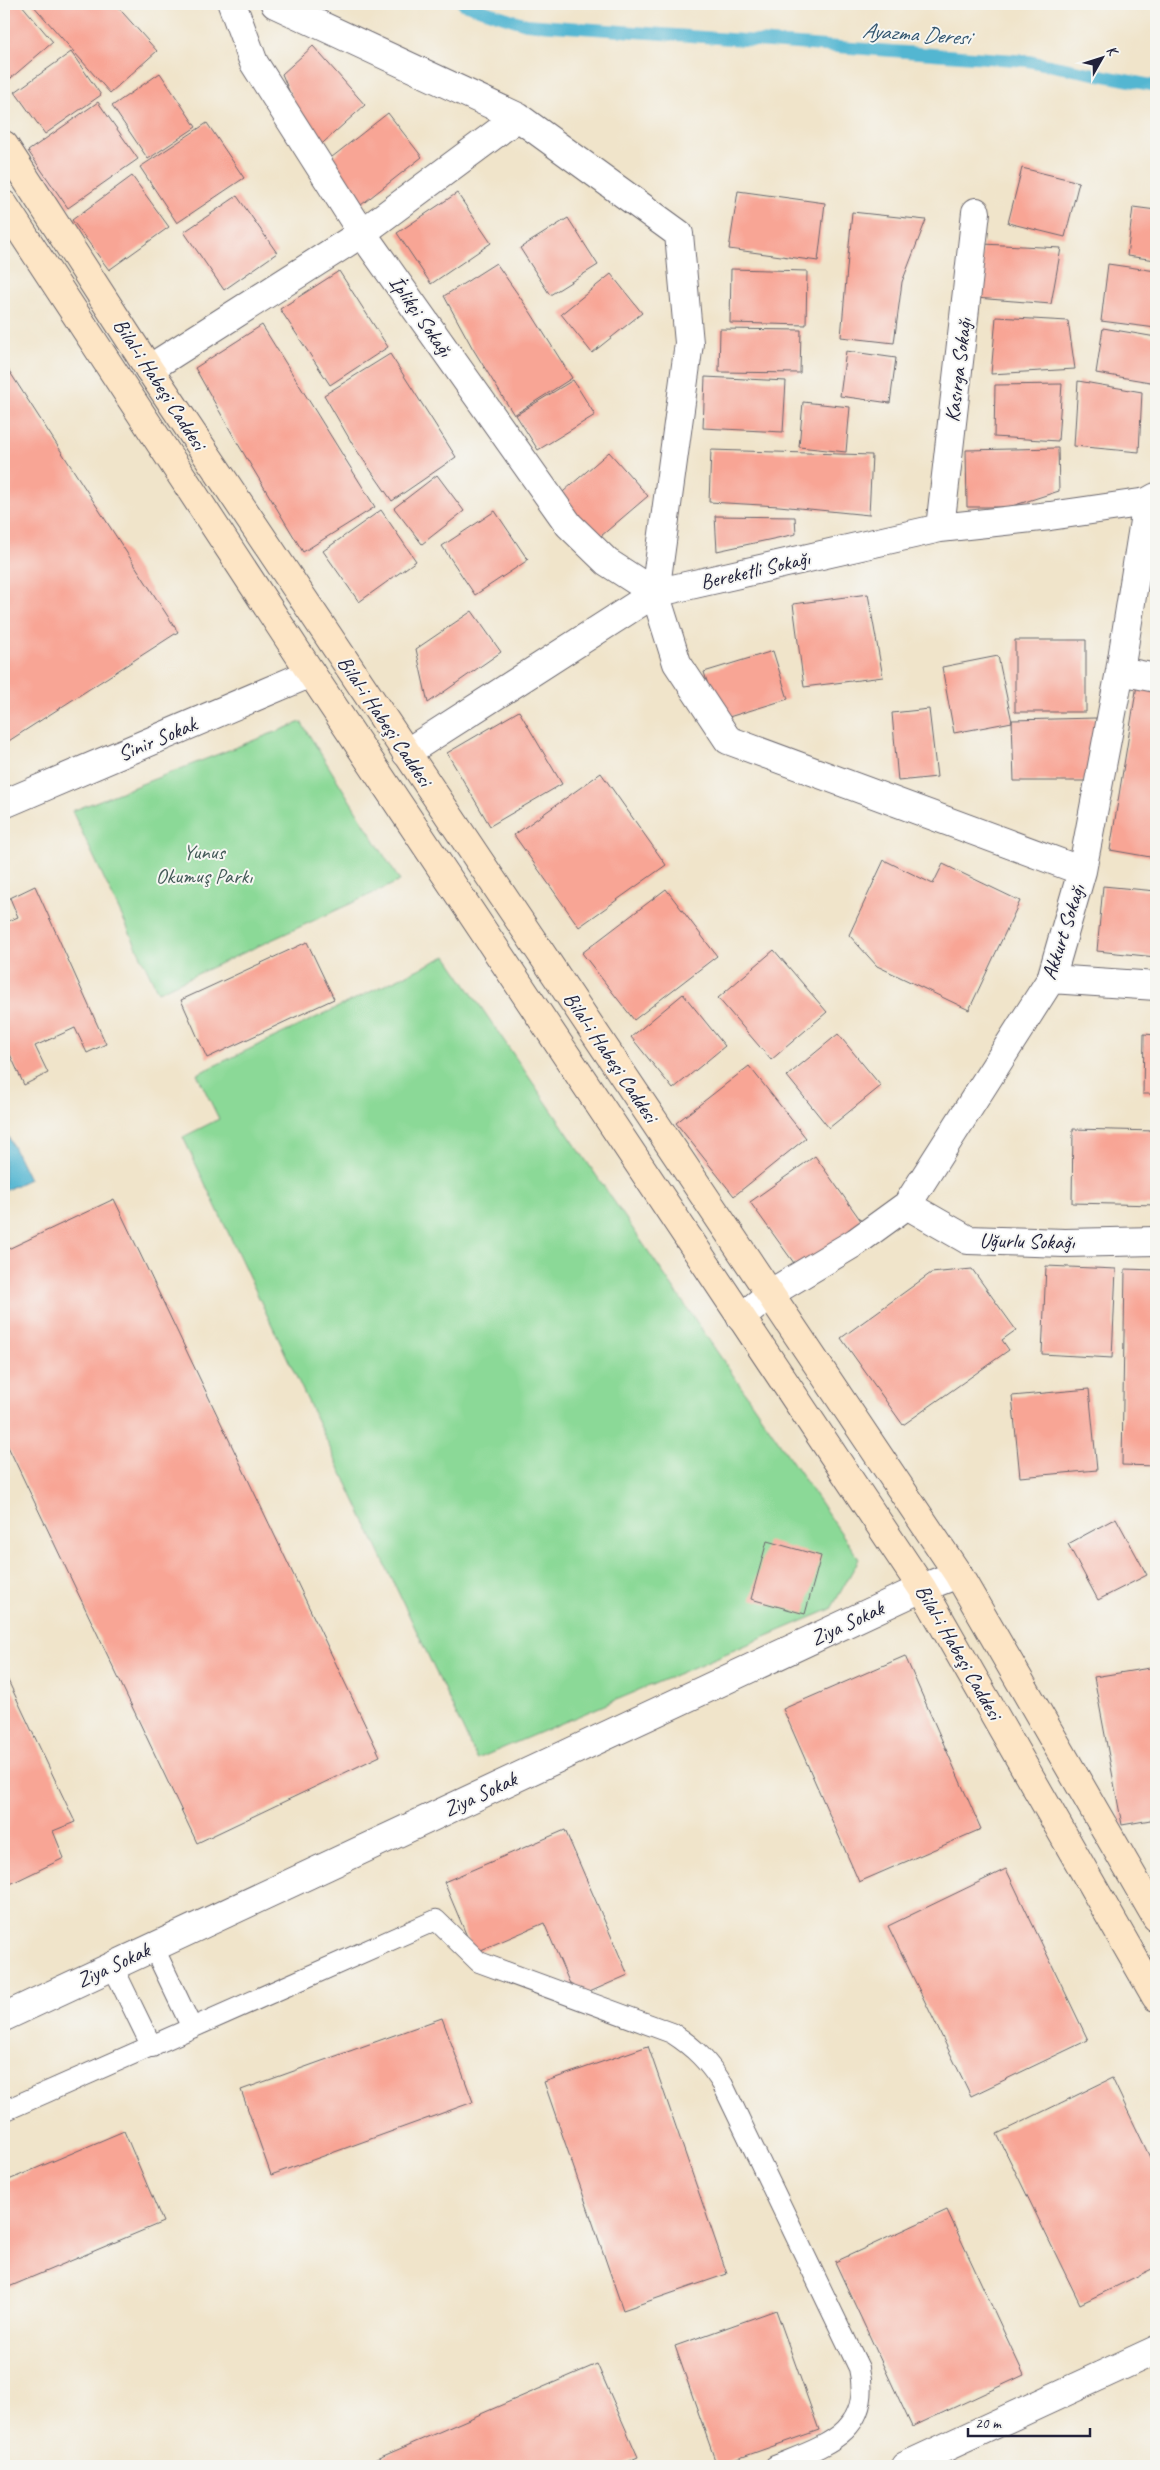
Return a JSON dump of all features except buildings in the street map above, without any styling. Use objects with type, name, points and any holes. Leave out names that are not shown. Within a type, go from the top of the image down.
[{"type":"street","name":"İplikçi Sokağı","points":[[232,4],[254,63],[362,233],[569,525],[607,562],[656,593]]},
{"type":"street","points":[[275,4],[518,117],[679,234],[689,343],[656,593],[677,663],[728,740],[1082,871]]},
{"type":"street","points":[[149,369],[362,233],[518,117]]},
{"type":"street","name":"Bilal-i Habeşi Caddesi","points":[[4,145],[149,369],[958,1574],[1156,1917]]},
{"type":"street","name":"Bilal-i Habeşi Caddesi","points":[[4,204],[311,673],[922,1588],[1156,1997]]},
{"type":"street","name":"Kasırga Sokağı","points":[[940,528],[976,212]]},
{"type":"street","name":"Bereketli Sokağı","points":[[406,753],[656,593],[940,528],[1050,516],[1152,499]]},
{"type":"street","name":"Akkurt Sokağı","points":[[771,1293],[856,1242],[908,1205],[1051,979],[1082,871],[1152,499]]},
{"type":"street","points":[[1120,671],[1156,678]]},
{"type":"street","name":"Sinir Sokak","points":[[4,804],[311,673]]},
{"type":"street","points":[[1051,979],[1156,986]]},
{"type":"street","name":"Uğurlu Sokağı","points":[[908,1205],[968,1240],[1156,1241]]},
{"type":"street","points":[[742,1318],[771,1293]]},
{"type":"street","name":"Ziya Sokak","points":[[4,2017],[922,1588],[958,1574]]},
{"type":"street","points":[[905,2466],[1156,2350]]},
{"type":"lane","points":[[4,2111],[436,1920],[479,1962],[672,2033],[686,2042],[712,2068],[723,2085],[859,2368],[862,2383],[862,2399],[857,2414],[847,2430],[833,2442],[775,2466]]},
{"type":"lane","points":[[154,1946],[192,2028]]},
{"type":"lane","points":[[112,1965],[152,2047]]},
{"type":"green space","name":"Yunus Okumuş Parkı","points":[[301,722],[400,881],[158,992],[72,811]]},
{"type":"green space","points":[[446,956],[859,1559],[831,1609],[477,1759],[183,1137],[219,1119],[197,1074]]},
{"type":"water","points":[[4,1128],[29,1179],[4,1191]]},
{"type":"waterway","name":"Ayazma Deresi","points":[[463,4],[526,24],[1028,61],[1156,86]]}]
